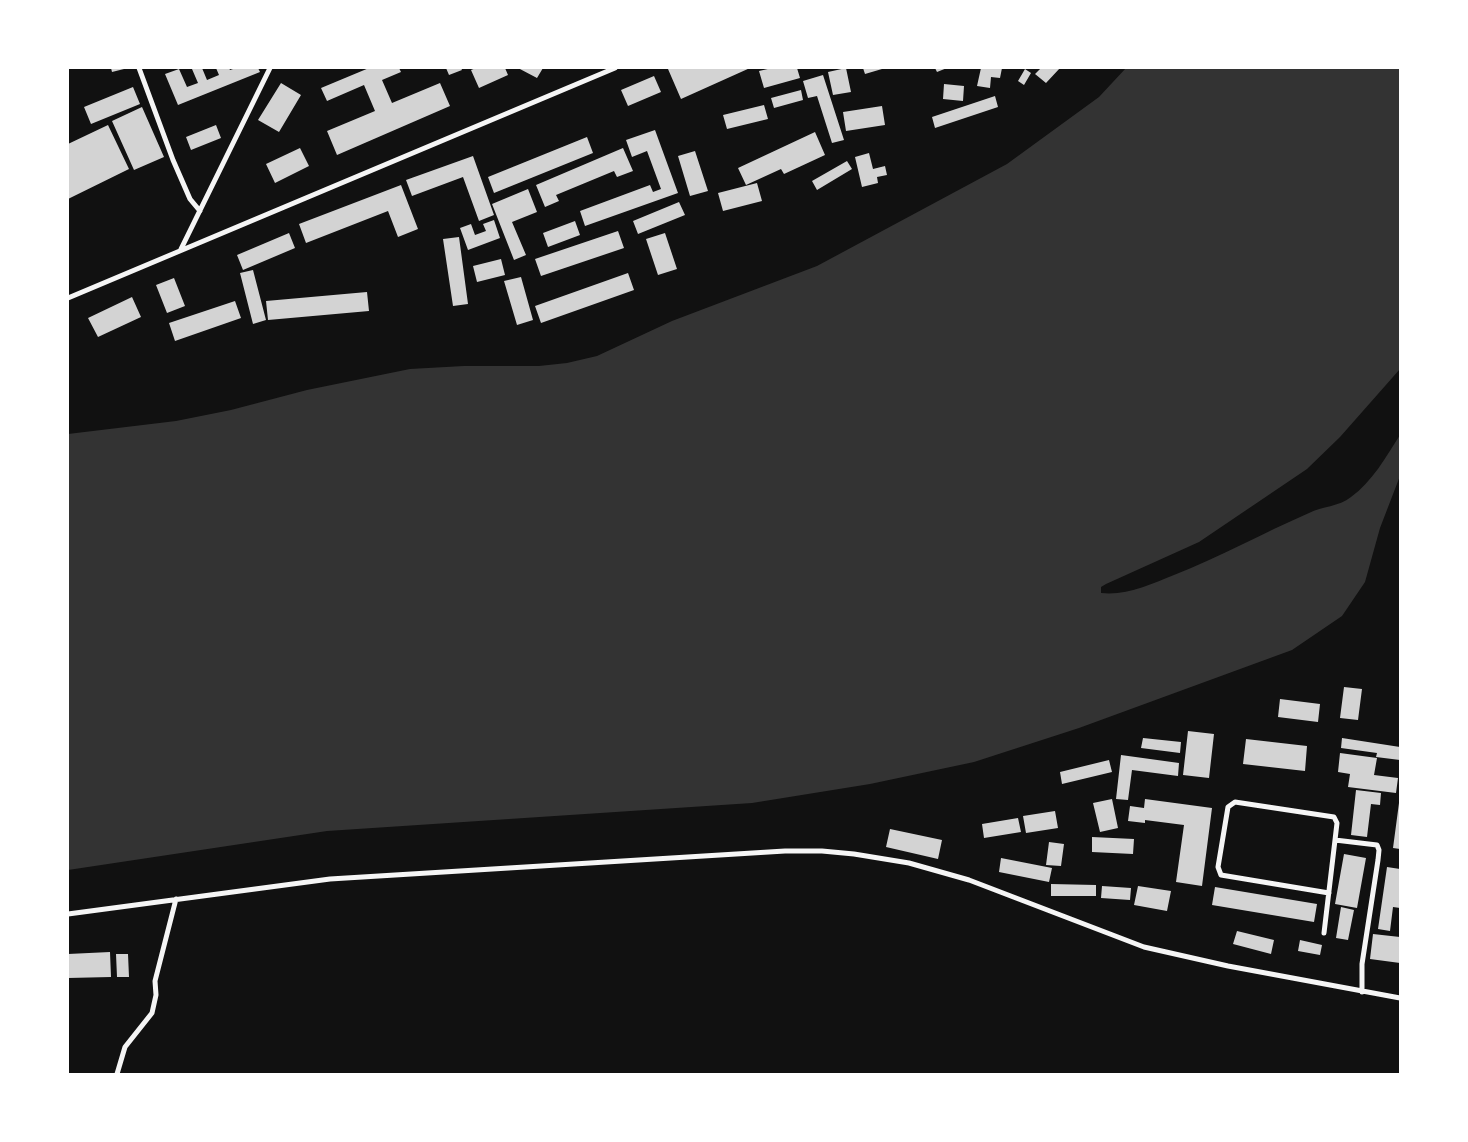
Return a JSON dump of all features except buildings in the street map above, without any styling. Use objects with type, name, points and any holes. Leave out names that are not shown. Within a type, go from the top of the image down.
[{"type":"street","points":[[139,68],[173,160],[190,199],[200,211]]},
{"type":"street","points":[[181,249],[270,68]]},
{"type":"street","points":[[68,298],[615,68]]},
{"type":"street","points":[[1324,933],[1329,893],[1334,840],[1337,823],[1334,817],[1235,802],[1228,807],[1218,867],[1221,875],[1329,893]]},
{"type":"street","points":[[1334,840],[1377,845],[1378,850],[1362,964],[1362,992]]},
{"type":"street","points":[[68,914],[330,879],[785,851],[846,853],[909,863],[969,880],[1144,947],[1228,966],[1400,998]]},
{"type":"street","points":[[117,1074],[125,1047],[152,1013],[156,995],[156,981],[176,899]]},
{"type":"shaded area","points":[[1126,68],[1400,68],[1400,369],[1340,437],[1307,469],[1199,542],[1101,587],[1101,593],[1120,593],[1148,585],[1208,561],[1314,511],[1346,500],[1359,491],[1372,477],[1400,435],[1400,476],[1380,528],[1365,582],[1342,616],[1292,650],[1079,728],[974,762],[870,784],[752,803],[327,831],[68,870],[68,434],[176,421],[231,410],[307,390],[410,369],[464,366],[539,366],[567,363],[597,356],[672,321],[817,266],[1007,164],[1099,97]]}]
